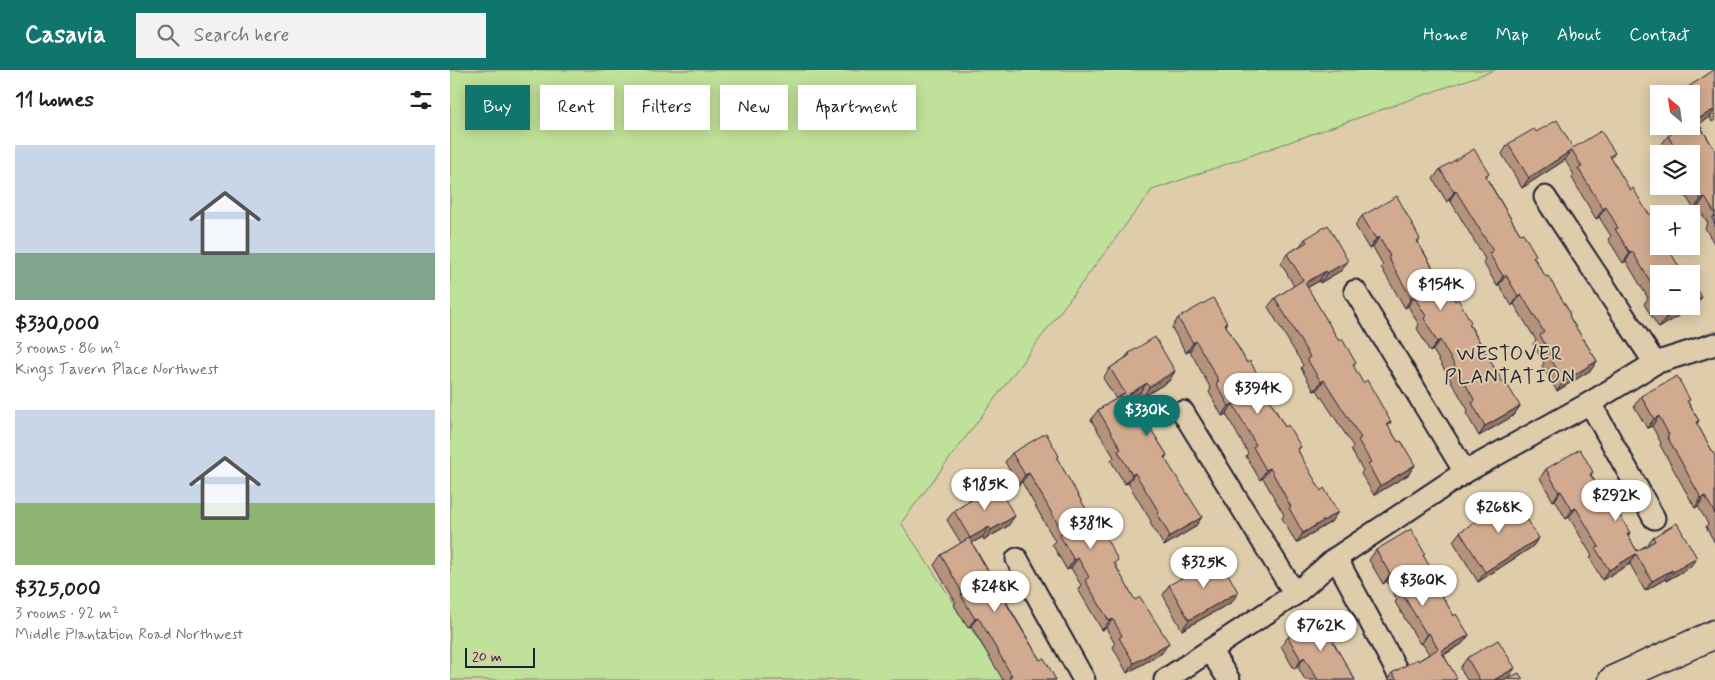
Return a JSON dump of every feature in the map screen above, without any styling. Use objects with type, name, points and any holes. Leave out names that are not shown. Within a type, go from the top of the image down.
[{"type":"street","points":[[1545,197],[1655,363]]},
{"type":"street","points":[[1355,291],[1465,472]]},
{"type":"street","points":[[1165,680],[1295,594],[1336,558],[1465,472],[1590,403],[1655,363],[1715,344]]},
{"type":"street","points":[[1590,403],[1654,518]]},
{"type":"street","points":[[1183,412],[1295,594]]},
{"type":"street","points":[[1336,558],[1397,671]]},
{"type":"street","points":[[1017,559],[1084,680]]},
{"type":"street","points":[[1613,680],[1715,634]]},
{"type":"street","points":[[1210,650],[1229,680]]},
{"type":"green space","points":[[450,70],[1495,70],[1152,190],[901,523],[1005,680],[450,680]]},
{"type":"building","points":[[1715,70],[1715,109],[1700,118],[1700,85],[1691,85]]},
{"type":"building","points":[[1557,120],[1573,148],[1601,131],[1615,153],[1610,156],[1630,190],[1633,188],[1647,212],[1650,214],[1650,255],[1672,255],[1678,265],[1650,265],[1650,281],[1632,251],[1630,253],[1615,229],[1618,228],[1606,207],[1603,209],[1578,168],[1582,167],[1572,150],[1529,178],[1508,144],[1534,129],[1536,132]]},
{"type":"building","points":[[1700,126],[1715,150],[1715,214],[1705,197],[1701,199],[1698,195],[1700,195],[1700,145],[1674,145],[1668,136],[1700,135]]},
{"type":"building","points":[[1474,149],[1489,173],[1485,176],[1520,234],[1523,233],[1536,255],[1533,257],[1546,277],[1548,276],[1569,311],[1570,318],[1597,361],[1564,381],[1549,356],[1551,355],[1540,335],[1544,332],[1521,294],[1518,296],[1506,275],[1503,276],[1489,253],[1493,251],[1440,169]]},
{"type":"building","points":[[1397,196],[1420,239],[1417,241],[1440,280],[1443,279],[1455,301],[1458,299],[1471,322],[1469,324],[1503,383],[1505,381],[1520,406],[1485,426],[1472,403],[1475,401],[1440,340],[1437,342],[1424,318],[1426,316],[1414,297],[1411,298],[1379,237],[1376,239],[1362,216]]},
{"type":"building","points":[[1328,225],[1348,261],[1305,283],[1339,341],[1342,339],[1356,363],[1353,365],[1363,383],[1367,380],[1391,422],[1387,424],[1398,442],[1401,441],[1415,465],[1380,486],[1368,464],[1371,462],[1358,440],[1361,438],[1324,380],[1321,382],[1307,359],[1310,357],[1275,298],[1303,280],[1287,254],[1307,242],[1305,239]]},
{"type":"building","points":[[1213,298],[1247,363],[1250,361],[1264,386],[1262,387],[1285,427],[1288,425],[1301,447],[1297,449],[1321,491],[1324,488],[1338,512],[1303,533],[1270,468],[1266,470],[1253,447],[1256,445],[1233,404],[1229,406],[1216,383],[1219,381],[1196,341],[1193,343],[1178,318]]},
{"type":"building","points":[[1155,337],[1175,371],[1149,387],[1147,383],[1129,394],[1167,455],[1164,457],[1202,517],[1170,536],[1157,513],[1159,512],[1135,473],[1132,475],[1118,451],[1121,449],[1098,410],[1125,393],[1110,368],[1130,355],[1129,353]]},
{"type":"building","points":[[1677,376],[1690,400],[1687,401],[1699,421],[1696,422],[1715,456],[1715,514],[1705,496],[1701,498],[1667,436],[1669,435],[1659,416],[1654,419],[1641,396]]},
{"type":"building","points":[[1046,433],[1059,456],[1057,458],[1091,518],[1095,516],[1108,539],[1118,560],[1114,563],[1135,600],[1140,597],[1169,643],[1134,663],[1119,638],[1122,636],[1113,619],[1109,621],[1085,580],[1089,577],[1078,558],[1074,560],[1059,534],[1063,533],[1029,473],[1025,475],[1012,453]]},
{"type":"building","points":[[1580,449],[1593,472],[1590,474],[1603,495],[1607,493],[1630,533],[1627,534],[1637,551],[1655,541],[1653,537],[1677,523],[1697,558],[1673,572],[1672,570],[1652,581],[1636,554],[1609,570],[1596,549],[1599,547],[1576,508],[1572,510],[1546,469]]},
{"type":"building","points":[[995,483],[1015,516],[991,530],[989,527],[970,538],[954,511],[973,499],[972,496]]},
{"type":"building","points":[[1514,498],[1539,538],[1485,572],[1460,532],[1481,518],[1480,515],[1492,507],[1494,510]]},
{"type":"building","points":[[1411,529],[1435,576],[1431,578],[1454,616],[1456,614],[1469,635],[1441,651],[1457,678],[1454,680],[1397,680],[1392,673],[1438,649],[1429,633],[1427,635],[1402,593],[1405,591],[1393,572],[1390,574],[1376,550]]},
{"type":"building","points":[[969,538],[992,578],[996,576],[1010,600],[1006,603],[1040,660],[1044,658],[1056,680],[1011,680],[1009,677],[1012,676],[978,617],[975,619],[941,555]]},
{"type":"building","points":[[1219,558],[1238,592],[1189,620],[1169,585]]},
{"type":"building","points":[[1322,616],[1336,640],[1333,642],[1355,680],[1318,680],[1304,657],[1301,660],[1288,637]]},
{"type":"building","points":[[1498,640],[1515,668],[1494,680],[1480,680],[1467,658]]},
{"type":"building","points":[[1519,673],[1523,680],[1506,679]]},
{"type":"district","name":"WESTOVER PLANTATION","points":[[1510,364]]}]
